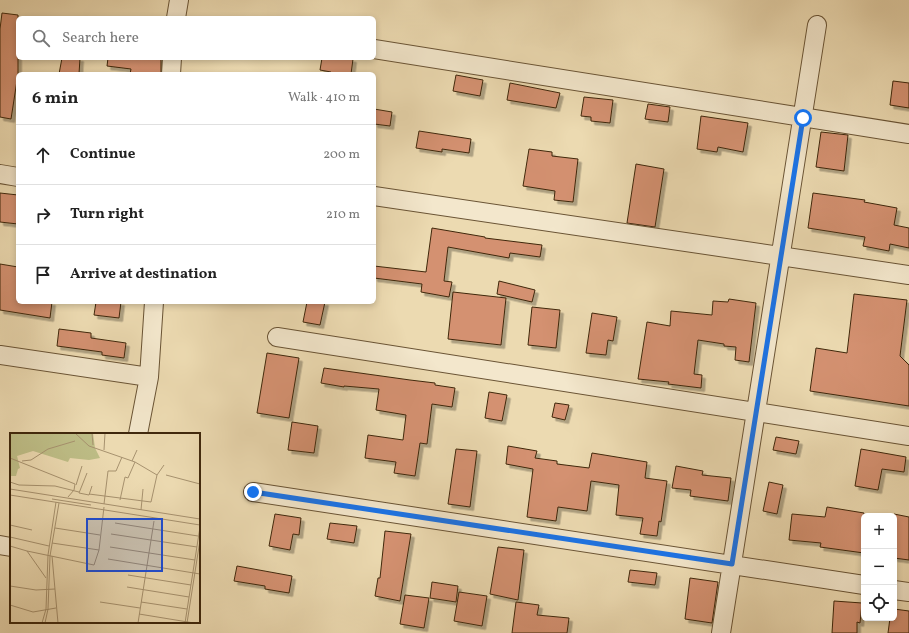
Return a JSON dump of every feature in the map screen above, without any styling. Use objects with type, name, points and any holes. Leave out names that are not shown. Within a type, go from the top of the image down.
[{"type":"street","points":[[176,16],[179,0]]},
{"type":"street","points":[[721,633],[817,25]]},
{"type":"street","points":[[376,50],[909,134]]},
{"type":"street","points":[[171,72],[172,60]]},
{"type":"street","points":[[0,174],[16,177]]},
{"type":"street","points":[[376,196],[909,275]]},
{"type":"street","points":[[138,433],[149,377],[154,304]]},
{"type":"street","points":[[277,337],[909,436]]},
{"type":"street","points":[[0,355],[149,377]]},
{"type":"street","points":[[253,492],[861,585]]},
{"type":"street","points":[[0,545],[10,547]]},
{"type":"street","points":[[897,590],[909,592]]},
{"type":"building","points":[[2,13],[18,15],[16,16],[16,60],[18,60],[18,72],[16,72],[16,87],[11,119],[0,117],[0,29]]},
{"type":"building","points":[[62,60],[80,60],[79,72],[59,72]]},
{"type":"building","points":[[108,60],[161,60],[161,72],[130,72],[131,69],[107,66]]},
{"type":"building","points":[[322,60],[353,60],[351,72],[331,72],[320,70]]},
{"type":"building","points":[[456,75],[483,80],[480,96],[453,91]]},
{"type":"building","points":[[893,81],[909,83],[909,108],[890,105]]},
{"type":"building","points":[[510,83],[560,93],[556,108],[507,100]]},
{"type":"building","points":[[584,97],[613,100],[610,123],[591,121],[591,117],[581,116]]},
{"type":"building","points":[[648,104],[670,107],[668,122],[645,119]]},
{"type":"building","points":[[376,109],[392,112],[390,126],[376,124]]},
{"type":"building","points":[[701,116],[748,123],[743,152],[718,147],[717,152],[697,149]]},
{"type":"building","points":[[419,131],[471,139],[469,153],[442,149],[442,152],[416,148]]},
{"type":"building","points":[[821,132],[848,135],[844,171],[816,167]]},
{"type":"building","points":[[529,149],[552,152],[552,156],[578,159],[573,202],[554,200],[555,191],[523,186]]},
{"type":"building","points":[[636,164],[664,169],[655,227],[627,223]]},
{"type":"building","points":[[0,193],[16,195],[16,224],[0,222]]},
{"type":"building","points":[[813,193],[865,200],[864,202],[897,208],[894,225],[909,228],[909,248],[890,244],[889,251],[863,246],[865,237],[808,228]]},
{"type":"building","points":[[432,228],[485,238],[542,245],[540,257],[510,253],[509,258],[448,247],[444,281],[452,282],[449,297],[421,292],[422,284],[376,278],[376,266],[426,272]]},
{"type":"building","points":[[0,264],[16,267],[16,304],[52,304],[50,318],[0,310]]},
{"type":"building","points":[[499,281],[535,290],[532,302],[497,294]]},
{"type":"building","points":[[453,292],[506,298],[501,345],[448,339]]},
{"type":"building","points":[[854,294],[907,300],[900,356],[909,365],[909,406],[810,391],[816,348],[847,353]]},
{"type":"building","points":[[729,299],[756,303],[749,362],[735,360],[736,347],[698,340],[694,374],[702,375],[701,388],[668,384],[669,382],[638,379],[647,322],[670,326],[671,311],[712,315],[713,301],[728,302]]},
{"type":"building","points":[[96,304],[121,304],[119,318],[94,315]]},
{"type":"building","points":[[307,304],[325,304],[320,325],[303,322]]},
{"type":"building","points":[[532,307],[560,310],[556,348],[528,345]]},
{"type":"building","points":[[592,313],[617,317],[613,341],[608,340],[606,355],[586,353]]},
{"type":"building","points":[[59,329],[91,333],[91,338],[126,343],[124,358],[102,355],[102,352],[57,346]]},
{"type":"building","points":[[267,353],[299,358],[289,418],[257,413]]},
{"type":"building","points":[[324,368],[435,383],[435,385],[455,388],[452,407],[432,404],[427,444],[420,443],[415,476],[394,473],[396,462],[365,458],[368,435],[403,440],[406,415],[376,410],[379,389],[344,387],[321,383]]},
{"type":"building","points":[[489,392],[507,395],[502,421],[485,418]]},
{"type":"building","points":[[555,403],[569,405],[565,420],[552,417]]},
{"type":"building","points":[[292,422],[318,426],[314,453],[288,450]]},
{"type":"building","points":[[776,437],[799,441],[796,454],[773,450]]},
{"type":"building","points":[[508,446],[537,451],[535,458],[557,461],[557,464],[589,468],[592,453],[647,462],[645,478],[667,481],[661,522],[659,521],[657,536],[640,534],[643,518],[616,515],[619,485],[591,481],[587,511],[558,507],[556,521],[527,517],[533,469],[506,464]]},
{"type":"building","points":[[456,449],[477,451],[470,507],[448,504]]},
{"type":"building","points":[[861,449],[906,457],[904,472],[882,469],[878,490],[855,486]]},
{"type":"building","points":[[676,466],[703,471],[702,475],[731,478],[728,501],[690,496],[691,490],[672,488]]},
{"type":"building","points":[[769,482],[783,485],[777,514],[763,511]]},
{"type":"building","points":[[827,507],[864,513],[861,513],[861,553],[820,547],[821,543],[789,540],[792,514],[825,517]]},
{"type":"building","points":[[275,514],[301,518],[299,535],[293,534],[290,550],[269,546]]},
{"type":"building","points":[[897,515],[909,517],[909,560],[897,558]]},
{"type":"building","points":[[330,523],[357,526],[354,543],[327,539]]},
{"type":"building","points":[[385,531],[411,534],[400,601],[375,596],[378,578],[380,578]]},
{"type":"building","points":[[498,547],[524,550],[518,600],[490,594]]},
{"type":"building","points":[[237,566],[292,576],[289,593],[265,589],[265,586],[234,581]]},
{"type":"building","points":[[630,570],[657,573],[655,585],[628,582]]},
{"type":"building","points":[[690,578],[718,582],[712,623],[685,619]]},
{"type":"building","points":[[432,582],[458,586],[456,602],[430,598]]},
{"type":"building","points":[[459,592],[487,596],[482,626],[454,621]]},
{"type":"building","points":[[405,595],[429,598],[424,628],[400,624]]},
{"type":"building","points":[[834,601],[861,603],[860,623],[857,622],[857,633],[832,633]]},
{"type":"building","points":[[516,602],[539,605],[537,615],[569,618],[567,633],[512,633]]},
{"type":"building","points":[[897,609],[909,611],[909,633],[888,633],[890,621],[897,621]]},
{"type":"route","points":[[253,492],[732,564],[803,118]]}]
